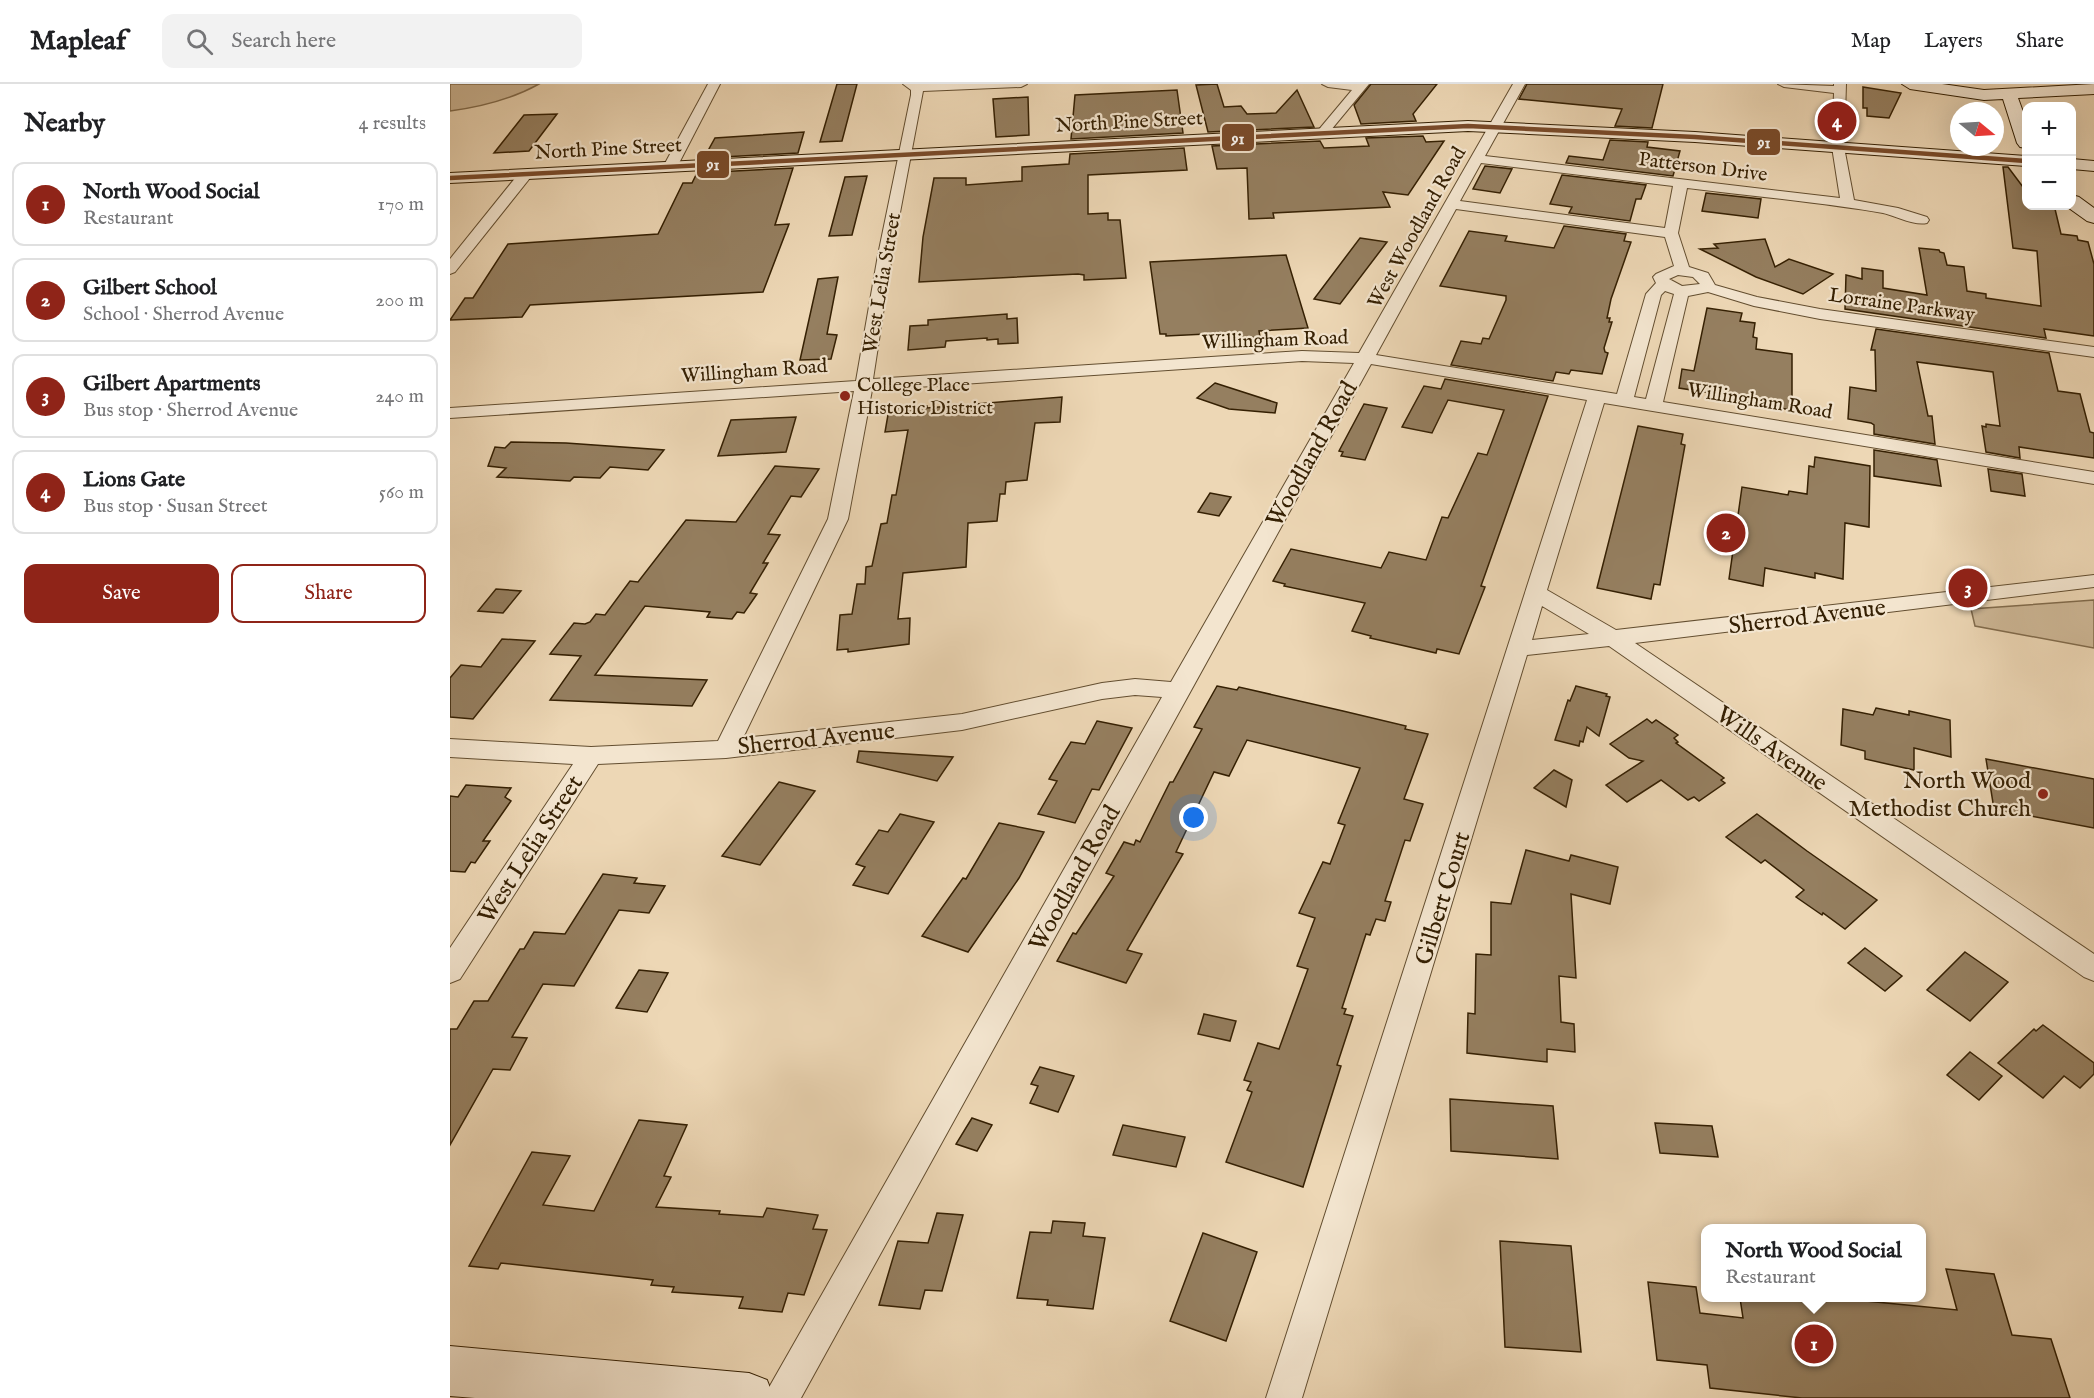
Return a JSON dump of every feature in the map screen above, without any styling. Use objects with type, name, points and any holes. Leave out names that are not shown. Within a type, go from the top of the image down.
[{"type":"main road","points":[[1910,84],[1955,92],[2009,94],[2058,87],[2094,89]]},
{"type":"main road","points":[[2009,94],[2022,131]]},
{"type":"main road","name":"North Pine Street","points":[[450,178],[1495,126],[2022,161]]},
{"type":"main road","points":[[2076,164],[2094,166]]},
{"type":"main road","points":[[2076,204],[2094,217]]},
{"type":"main road","points":[[450,1371],[749,1398]]},
{"type":"street","points":[[670,167],[714,84]]},
{"type":"street","points":[[913,86],[1021,84]]},
{"type":"street","points":[[1328,84],[1361,86]]},
{"type":"street","name":"West Woodland Road","points":[[1365,358],[1519,84]]},
{"type":"street","points":[[1785,84],[1839,87],[1838,147],[1848,203]]},
{"type":"street","name":"West Lelia Street","points":[[726,748],[838,519],[864,385],[885,255],[918,95],[913,86]]},
{"type":"street","points":[[1322,133],[1361,86]]},
{"type":"street","name":"Patterson Drive","points":[[1477,159],[1848,203],[1876,207],[1923,220]]},
{"type":"street","points":[[450,269],[525,174]]},
{"type":"street","points":[[1681,182],[1671,233],[1683,270]]},
{"type":"street","points":[[1452,204],[1671,233]]},
{"type":"street","points":[[1683,270],[1704,277],[1708,283],[1707,287],[1697,291],[1682,291],[1661,280],[1664,274],[1683,270]]},
{"type":"street","points":[[1624,401],[1654,294],[1664,283]]},
{"type":"street","name":"Lorraine Parkway","points":[[1707,287],[1754,301],[1820,314],[2094,352]]},
{"type":"street","points":[[1653,405],[1682,291]]},
{"type":"street","points":[[1641,341],[1668,345]]},
{"type":"street","name":"Willingham Road","points":[[450,413],[1302,356],[1365,358],[2094,478]]},
{"type":"street","name":"Woodland Road","points":[[781,1398],[1365,358]]},
{"type":"street","name":"Gilbert Court","points":[[1284,1398],[1520,649],[1597,396]]},
{"type":"street","name":"Sherrod Avenue","points":[[1520,649],[2094,581]]},
{"type":"street","name":"Wills Avenue","points":[[1536,593],[1614,639],[2094,969]]},
{"type":"street","name":"Sherrod Avenue","points":[[450,748],[591,756],[726,748],[962,722],[1102,691],[1135,687],[1179,692]]},
{"type":"street","name":"West Lelia Street","points":[[450,971],[591,756]]},
{"type":"shaded area","points":[[450,84],[539,84],[496,102],[450,111]]},
{"type":"shaded area","points":[[2094,600],[2094,648],[1975,626],[1971,609]]},
{"type":"building","points":[[837,84],[857,84],[842,141],[820,142]]},
{"type":"building","points":[[1217,84],[1224,107],[1241,106],[1247,114],[1276,113],[1297,90],[1314,127],[1208,132],[1196,85]]},
{"type":"building","points":[[1371,84],[1437,84],[1413,114],[1416,121],[1361,124],[1354,105]]},
{"type":"building","points":[[1527,84],[1663,84],[1652,128],[1615,126],[1622,109],[1519,99]]},
{"type":"building","points":[[1863,87],[1901,93],[1889,118],[1867,116],[1867,108],[1863,108]]},
{"type":"building","points":[[1177,90],[1183,133],[1071,139],[1075,95]]},
{"type":"building","points":[[1028,97],[1029,135],[996,137],[993,99]]},
{"type":"building","points":[[557,114],[529,151],[494,153],[524,115]]},
{"type":"building","points":[[804,132],[798,153],[704,158],[715,138]]},
{"type":"building","points":[[1423,136],[1426,142],[1444,141],[1408,195],[1383,192],[1390,207],[1273,213],[1274,218],[1249,219],[1247,168],[1217,169],[1212,146],[1320,141],[1324,148],[1369,146],[1366,138]]},
{"type":"building","points":[[1610,140],[1648,142],[1647,147],[1680,151],[1673,176],[1566,163],[1569,156],[1603,160]]},
{"type":"building","points":[[1184,148],[1187,170],[1088,175],[1088,214],[1108,213],[1108,220],[1120,220],[1126,278],[1084,280],[1084,275],[1078,274],[919,282],[923,237],[934,178],[966,178],[966,185],[1022,181],[1022,167],[1069,164],[1070,154]]},
{"type":"building","points":[[1485,166],[1512,169],[1500,193],[1473,189]]},
{"type":"building","points":[[2003,167],[2008,167],[2022,186],[2022,210],[2055,210],[2061,234],[2077,236],[2078,240],[2088,242],[2094,264],[2094,336],[2044,329],[2046,338],[1845,309],[1846,275],[1862,279],[1862,268],[1883,271],[1883,288],[1927,295],[1919,248],[1939,250],[1944,253],[1947,265],[1964,267],[1967,291],[1986,294],[1986,298],[2041,306],[2037,251],[2013,248]]},
{"type":"building","points":[[793,168],[775,225],[789,224],[763,292],[530,305],[522,317],[450,320],[465,298],[473,298],[508,244],[658,234],[683,183],[692,183],[697,173]]},
{"type":"building","points":[[1562,175],[1646,185],[1641,199],[1636,199],[1630,221],[1569,213],[1572,207],[1550,204]]},
{"type":"building","points":[[867,176],[852,235],[829,236],[845,177]]},
{"type":"building","points":[[1706,193],[1761,199],[1758,218],[1702,211]]},
{"type":"building","points":[[1564,226],[1626,234],[1624,241],[1631,242],[1611,299],[1607,318],[1610,318],[1609,322],[1612,322],[1604,348],[1608,353],[1602,374],[1571,370],[1569,374],[1556,372],[1553,381],[1451,365],[1461,341],[1481,344],[1483,338],[1489,339],[1506,300],[1506,296],[1440,286],[1469,231],[1507,236],[1505,241],[1554,248]]},
{"type":"building","points":[[1360,238],[1387,242],[1340,304],[1314,299]]},
{"type":"building","points":[[1765,239],[1775,267],[1789,259],[1833,274],[1803,294],[1756,277],[1700,249],[1718,248],[1714,244]]},
{"type":"building","points":[[1286,255],[1308,328],[1259,331],[1260,337],[1228,339],[1227,333],[1166,336],[1166,334],[1160,334],[1150,262]]},
{"type":"building","points":[[838,277],[827,334],[837,335],[831,359],[800,360],[818,279]]},
{"type":"building","points":[[1707,308],[1742,313],[1740,321],[1755,323],[1753,337],[1757,338],[1756,349],[1792,354],[1792,410],[1724,399],[1724,395],[1679,388],[1682,369],[1694,371]]},
{"type":"building","points":[[1007,314],[1007,319],[1017,318],[1018,343],[998,344],[998,339],[987,340],[987,338],[946,341],[945,347],[908,350],[910,326],[928,325],[928,320]]},
{"type":"building","points":[[1876,329],[2049,353],[2058,391],[2080,394],[2090,432],[2094,433],[2094,458],[2019,447],[2020,458],[1986,452],[1982,426],[1986,427],[1986,424],[2000,426],[1993,372],[1917,362],[1928,416],[1932,416],[1935,444],[1874,434],[1874,425],[1871,423],[1848,419],[1850,387],[1876,391],[1875,350],[1871,350]]},
{"type":"building","points":[[1445,379],[1548,396],[1481,586],[1485,587],[1459,654],[1437,649],[1436,653],[1370,638],[1371,636],[1352,631],[1365,603],[1284,586],[1285,584],[1273,581],[1291,549],[1381,568],[1389,552],[1426,560],[1442,517],[1448,518],[1478,453],[1487,455],[1504,410],[1448,400],[1432,433],[1402,427],[1424,386],[1441,389]]},
{"type":"building","points":[[1215,383],[1277,403],[1275,413],[1229,409],[1197,398]]},
{"type":"building","points":[[1062,397],[1060,422],[1035,423],[1027,480],[1006,482],[1005,494],[1000,494],[997,521],[968,523],[966,567],[903,573],[898,619],[910,618],[909,644],[848,652],[848,649],[837,650],[840,615],[852,614],[857,584],[865,584],[866,567],[872,566],[881,524],[887,523],[892,495],[896,495],[908,430],[885,432],[889,409]]},
{"type":"building","points":[[1364,404],[1387,408],[1365,460],[1341,456],[1343,452],[1339,451]]},
{"type":"building","points":[[796,417],[786,452],[718,456],[731,420]]},
{"type":"building","points":[[1638,426],[1683,434],[1681,444],[1685,445],[1660,585],[1654,584],[1651,599],[1597,588]]},
{"type":"building","points":[[511,442],[566,443],[664,450],[648,470],[610,467],[600,478],[574,477],[570,481],[497,477],[506,468],[488,466],[495,447],[505,448]]},
{"type":"building","points":[[1874,450],[1937,460],[1941,486],[1874,476]]},
{"type":"building","points":[[1815,457],[1870,466],[1869,527],[1845,523],[1843,579],[1815,573],[1815,578],[1765,568],[1763,586],[1729,579],[1742,487],[1788,495],[1789,491],[1807,494],[1809,466],[1814,467]]},
{"type":"building","points":[[775,466],[819,469],[801,497],[791,496],[768,534],[780,535],[763,563],[768,563],[750,593],[757,594],[744,613],[737,612],[732,619],[707,617],[710,612],[645,606],[595,675],[707,680],[692,706],[550,700],[581,656],[550,654],[574,623],[585,624],[590,622],[596,614],[605,615],[630,581],[638,582],[686,520],[736,522]]},
{"type":"building","points":[[1988,469],[2022,474],[2025,496],[1991,491]]},
{"type":"building","points":[[1210,493],[1231,497],[1219,516],[1198,512]]},
{"type":"building","points":[[496,589],[521,591],[503,613],[478,611]]},
{"type":"building","points":[[502,639],[535,641],[473,719],[450,717],[450,678],[461,665],[481,667]]},
{"type":"building","points":[[1217,686],[1237,690],[1239,687],[1406,726],[1405,729],[1428,734],[1404,799],[1423,804],[1410,841],[1405,840],[1385,901],[1391,902],[1385,921],[1376,919],[1370,935],[1366,934],[1342,1008],[1346,1009],[1344,1014],[1353,1016],[1337,1065],[1341,1066],[1303,1187],[1226,1162],[1252,1092],[1247,1090],[1251,1082],[1244,1080],[1258,1043],[1279,1049],[1308,969],[1297,966],[1315,918],[1299,913],[1323,862],[1330,864],[1345,825],[1338,823],[1360,768],[1247,740],[1229,776],[1214,772],[1176,852],[1183,854],[1127,950],[1142,954],[1126,983],[1057,961],[1073,933],[1076,934],[1114,876],[1106,873],[1124,842],[1134,845],[1136,840],[1140,842],[1170,782],[1173,782],[1202,729],[1194,727]]},
{"type":"building","points":[[1576,686],[1607,694],[1606,696],[1610,697],[1599,736],[1587,727],[1583,742],[1580,741],[1579,746],[1555,740],[1568,700],[1570,701]]},
{"type":"building","points":[[1876,708],[1909,715],[1909,711],[1950,720],[1951,757],[1914,748],[1914,770],[1865,759],[1865,751],[1841,745],[1843,709],[1873,715]]},
{"type":"building","points":[[1647,719],[1652,723],[1656,720],[1678,735],[1674,738],[1678,742],[1676,743],[1724,778],[1721,780],[1725,783],[1699,801],[1694,797],[1688,800],[1661,780],[1627,802],[1606,785],[1643,761],[1629,758],[1610,744]]},
{"type":"building","points":[[1097,721],[1132,728],[1099,790],[1092,789],[1075,823],[1038,814],[1057,781],[1049,779],[1071,742],[1085,744]]},
{"type":"building","points":[[859,751],[953,757],[937,781],[857,762]]},
{"type":"building","name":"North Wood Methodist Church","points":[[1986,759],[2094,779],[2094,828],[1994,809]]},
{"type":"building","points":[[1554,770],[1572,780],[1566,807],[1534,788]]},
{"type":"building","points":[[779,782],[815,791],[760,865],[722,856]]},
{"type":"building","points":[[466,785],[511,788],[505,797],[511,801],[483,841],[490,841],[475,863],[471,862],[465,872],[450,871],[450,796],[458,797]]},
{"type":"building","points":[[900,814],[934,822],[888,894],[853,885],[865,867],[856,864],[879,830],[888,832]]},
{"type":"building","points":[[1757,814],[1877,900],[1845,929],[1796,897],[1804,890],[1765,860],[1761,863],[1726,837]]},
{"type":"building","points":[[999,823],[1044,832],[1019,878],[968,952],[922,936],[963,878],[966,879]]},
{"type":"building","points":[[1526,850],[1569,861],[1571,855],[1618,867],[1610,904],[1571,894],[1576,978],[1559,976],[1561,1022],[1574,1024],[1575,1052],[1547,1049],[1547,1062],[1467,1053],[1468,1013],[1475,1014],[1476,954],[1491,955],[1491,902],[1511,904]]},
{"type":"building","points":[[603,874],[637,878],[634,883],[665,886],[649,913],[619,910],[574,986],[543,984],[512,1037],[527,1038],[510,1070],[493,1069],[450,1145],[450,1029],[457,1029],[474,1001],[488,1001],[520,949],[524,949],[534,932],[565,934]]},
{"type":"building","points":[[1865,948],[1902,976],[1885,991],[1848,963]]},
{"type":"building","points":[[1965,952],[2008,982],[1970,1021],[1927,990]]},
{"type":"building","points":[[639,970],[668,973],[647,1012],[616,1008]]},
{"type":"building","points":[[1204,1014],[1236,1021],[1230,1041],[1198,1034]]},
{"type":"building","points":[[2043,1025],[2094,1063],[2094,1074],[2080,1088],[2064,1076],[2043,1098],[1998,1063],[2034,1029],[2036,1031]]},
{"type":"building","points":[[1970,1052],[2002,1076],[1979,1100],[1947,1075]]},
{"type":"building","points":[[1040,1067],[1074,1076],[1058,1112],[1030,1103],[1038,1086],[1031,1084]]},
{"type":"building","points":[[1450,1099],[1553,1106],[1558,1159],[1451,1151]]},
{"type":"building","points":[[972,1118],[992,1125],[977,1151],[956,1144]]},
{"type":"building","points":[[639,1120],[687,1125],[664,1176],[671,1177],[656,1207],[720,1211],[719,1214],[763,1217],[767,1208],[818,1215],[813,1229],[827,1230],[804,1295],[788,1293],[782,1312],[739,1308],[743,1297],[672,1292],[674,1287],[651,1285],[653,1280],[501,1263],[498,1269],[469,1266],[532,1152],[570,1156],[543,1205],[594,1211]]},
{"type":"building","points":[[1655,1123],[1712,1126],[1718,1157],[1660,1153]]},
{"type":"building","points":[[1123,1125],[1185,1137],[1176,1167],[1113,1155]]},
{"type":"building","points":[[937,1213],[963,1215],[942,1291],[925,1290],[920,1309],[879,1305],[898,1241],[928,1243]]},
{"type":"building","points":[[1053,1221],[1085,1223],[1083,1236],[1105,1238],[1093,1309],[1047,1305],[1048,1300],[1017,1298],[1030,1232],[1051,1233]]},
{"type":"building","points":[[1203,1233],[1257,1252],[1226,1341],[1170,1321]]},
{"type":"building","points":[[1500,1241],[1571,1246],[1581,1352],[1505,1347]]},
{"type":"building","points":[[1946,1269],[1994,1274],[2012,1335],[2051,1339],[2070,1398],[1802,1398],[1710,1388],[1707,1365],[1657,1360],[1648,1282],[1696,1287],[1700,1313],[1743,1318],[1741,1302],[1876,1302],[1957,1310]]},
{"type":"transit line","name":"91","points":[[450,178],[1468,126],[1695,137],[2022,161]]},
{"type":"place","name":"Lions Gate","points":[[1837,121]]},
{"type":"place","name":"College Place Historic District","points":[[845,396]]},
{"type":"place","name":"Gilbert School","points":[[1726,533]]},
{"type":"place","name":"Gilbert Apartments","points":[[1968,588]]},
{"type":"place","name":"North Wood Methodist Church","points":[[2043,794]]},
{"type":"place","name":"North Wood Social","points":[[1814,1344]]}]
